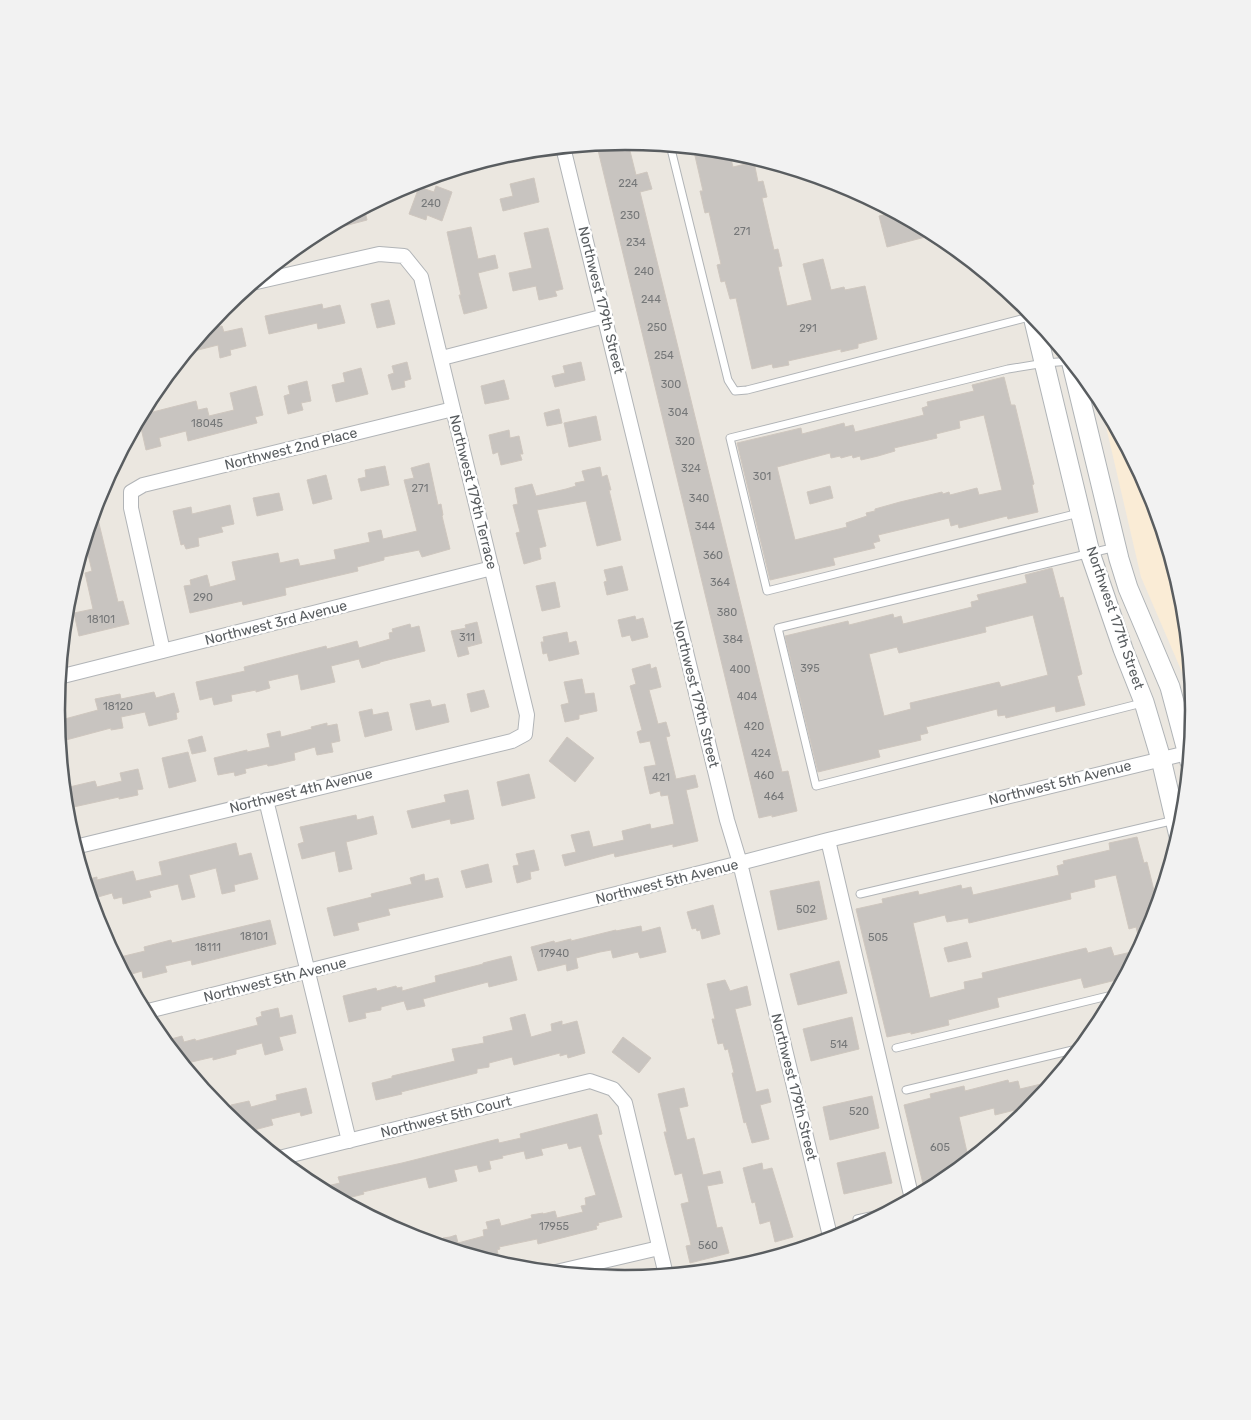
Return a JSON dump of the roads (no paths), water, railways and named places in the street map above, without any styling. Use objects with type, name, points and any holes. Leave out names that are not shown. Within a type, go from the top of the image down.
[{"type":"street","name":"Northwest 179th Street","points":[[564,153],[829,1232]]},
{"type":"street","name":"Northwest 179th Terrace","points":[[267,280],[379,254],[404,256],[421,277],[527,715],[525,734]]},
{"type":"street","points":[[442,358],[605,316]]},
{"type":"street","name":"Northwest 177th Street","points":[[1036,329],[1090,553],[1123,649],[1144,702],[1175,817]]},
{"type":"street","name":"Northwest 177th Street","points":[[1076,377],[1116,547],[1128,588],[1170,687],[1185,742]]},
{"type":"street","name":"Northwest 2nd Place","points":[[163,651],[131,508],[131,492],[143,485],[453,409]]},
{"type":"street","name":"Northwest 3rd Avenue","points":[[66,676],[492,568]]},
{"type":"street","name":"Northwest 4th Avenue","points":[[82,845],[512,741],[525,734]]},
{"type":"street","name":"Northwest 5th Avenue","points":[[152,1010],[740,864],[828,840],[1161,759],[1184,757]]},
{"type":"street","points":[[266,800],[349,1141]]},
{"type":"street","points":[[828,840],[910,1192]]},
{"type":"street","name":"Northwest 5th Court","points":[[286,1156],[590,1081],[613,1089],[625,1103],[659,1248]]},
{"type":"street","points":[[574,1268],[659,1248],[664,1269]]},
{"type":"lane","points":[[672,152],[728,380],[735,392],[1024,316]]},
{"type":"lane","points":[[1064,362],[1008,369],[730,438],[767,592],[1081,513]]},
{"type":"lane","points":[[1116,547],[778,628],[816,786],[1144,702]]},
{"type":"lane","points":[[860,894],[1173,829]]},
{"type":"lane","points":[[896,1048],[1107,996]]},
{"type":"lane","points":[[906,1090],[1070,1051]]}]
